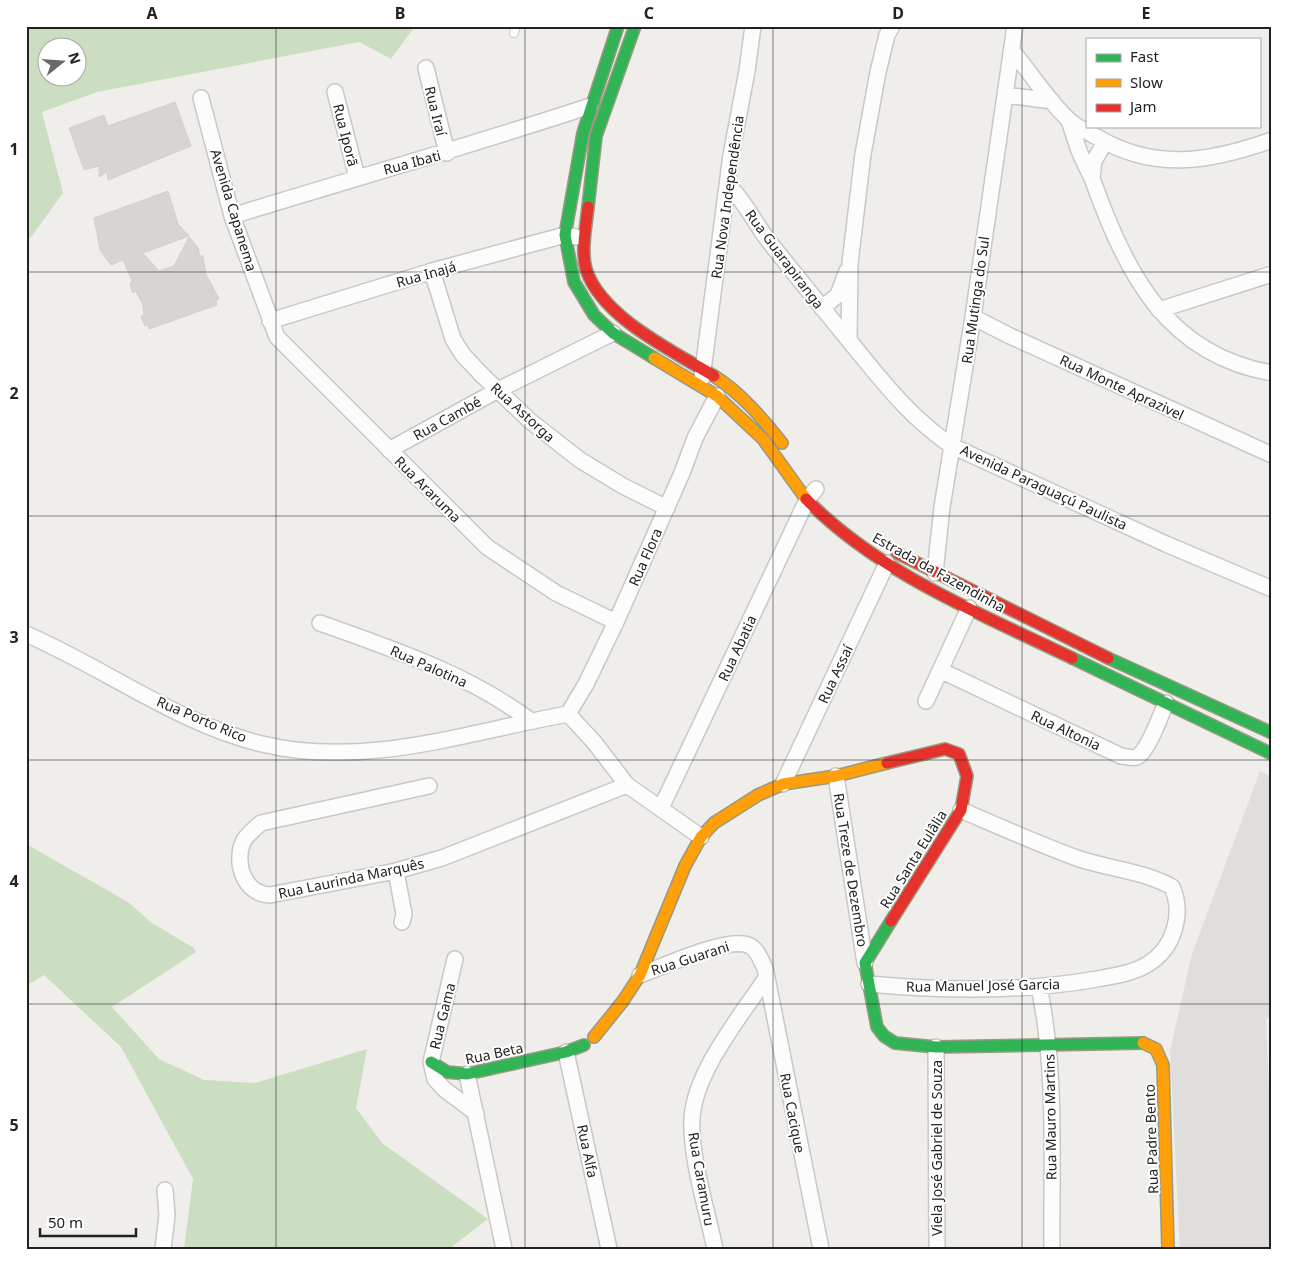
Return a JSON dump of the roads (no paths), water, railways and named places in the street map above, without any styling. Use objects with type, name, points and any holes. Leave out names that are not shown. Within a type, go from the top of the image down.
[{"type":"main road","name":"Estrada da Fazendinha","points":[[618,26],[590,106],[583,133],[565,235],[574,282],[594,315],[613,333],[717,396],[763,439],[815,493],[843,534],[887,564],[970,608],[1272,754]]},
{"type":"main road","points":[[634,26],[596,136],[584,238],[586,268],[598,294],[624,318],[704,368],[729,386],[765,421],[790,454]]},
{"type":"main road","name":"Estrada da Fazendinha","points":[[884,545],[935,573],[1111,659],[1272,733]]},
{"type":"main road","name":"Rua Santa Eulâlia","points":[[640,975],[684,866],[701,837],[725,815],[758,795],[784,784],[836,776],[945,749],[959,754],[964,763],[967,776],[961,810],[865,963]]},
{"type":"main road","points":[[865,963],[878,1027],[884,1036],[904,1045],[936,1047],[1049,1044]]},
{"type":"main road","name":"Rua Guarani","points":[[594,1037],[623,1001],[640,975]]},
{"type":"main road","name":"Rua Padre Bento","points":[[1049,1044],[1139,1042],[1154,1045],[1159,1052],[1163,1065],[1168,1249]]},
{"type":"main road","points":[[566,1052],[584,1045]]},
{"type":"main road","name":"Rua Beta","points":[[431,1062],[442,1071],[454,1076],[566,1052]]},
{"type":"street","name":"Rua Nova Independência","points":[[700,385],[704,368],[731,155],[747,71],[753,26]]},
{"type":"street","points":[[845,336],[851,298],[850,263],[870,111],[887,35],[892,26]]},
{"type":"street","name":"Rua Mutinga do Sul","points":[[935,573],[997,142],[1013,52],[1015,26]]},
{"type":"street","points":[[1013,52],[1069,121],[1105,142],[1137,155],[1170,161],[1197,160],[1227,154],[1272,140]]},
{"type":"street","name":"Rua Iraí","points":[[426,68],[446,153]]},
{"type":"street","name":"Rua Iporã","points":[[335,92],[357,177]]},
{"type":"street","points":[[1006,95],[1052,102]]},
{"type":"street","name":"Avenida Capanema","points":[[201,98],[232,216],[270,321]]},
{"type":"street","name":"Rua Ibati","points":[[232,216],[357,177],[446,153],[590,106]]},
{"type":"street","points":[[1069,121],[1080,153],[1092,178],[1102,209],[1134,277],[1159,310],[1185,336],[1211,351],[1230,361],[1272,373]]},
{"type":"street","points":[[1092,178],[1094,161],[1105,142]]},
{"type":"street","name":"Rua Guarapiranga","points":[[728,185],[845,336]]},
{"type":"street","points":[[725,212],[748,213]]},
{"type":"street","name":"Rua Inajá","points":[[270,321],[432,271],[565,235],[584,238]]},
{"type":"street","points":[[822,308],[834,301],[838,295],[850,263]]},
{"type":"street","name":"Rua Astorga","points":[[432,271],[453,339],[464,355],[498,390],[529,420],[580,460],[623,486],[666,508]]},
{"type":"street","points":[[1159,310],[1272,274]]},
{"type":"street","name":"Rua Monte Aprazivel","points":[[973,317],[1010,336],[1272,455]]},
{"type":"street","name":"Rua Araruma","points":[[270,321],[277,337],[287,348],[487,547],[556,592],[616,622]]},
{"type":"street","name":"Rua Cambé","points":[[389,450],[498,390],[613,333]]},
{"type":"street","name":"Avenida Paraguaçú Paulista","points":[[845,336],[915,418],[952,446],[1166,544],[1272,589]]},
{"type":"street","name":"Rua Flora","points":[[568,714],[586,684],[616,622],[695,438],[717,396]]},
{"type":"street","name":"Rua Abatia","points":[[661,808],[815,493]]},
{"type":"street","name":"Rua Assaí","points":[[784,784],[887,564]]},
{"type":"street","points":[[926,701],[942,671],[970,608]]},
{"type":"street","name":"Rua Palotina","points":[[320,623],[408,654],[454,675],[492,695],[531,721]]},
{"type":"street","name":"Rua Porto Rico","points":[[26,634],[213,727],[261,744],[292,750],[326,753],[392,748],[568,714]]},
{"type":"street","name":"Rua Altonia","points":[[942,671],[1121,756],[1130,758],[1137,757],[1153,735],[1166,704]]},
{"type":"street","points":[[568,714],[585,732],[627,785],[701,837]]},
{"type":"street","name":"Rua Treze de Dezembro","points":[[836,776],[865,963]]},
{"type":"street","name":"Rua Laurinda Marquês","points":[[429,786],[261,823],[250,832],[243,842],[240,855],[243,876],[253,890],[260,895],[286,894],[396,871],[442,858],[627,785]]},
{"type":"street","name":"Rua Manuel José Garcia","points":[[868,984],[902,987],[1039,987],[1101,978],[1132,971],[1153,960],[1164,951],[1172,938],[1177,905],[1172,887],[1144,874],[1108,868],[1074,857],[961,810]]},
{"type":"street","points":[[396,871],[404,914],[402,922]]},
{"type":"street","name":"Rua Guarani","points":[[640,975],[716,948],[738,943],[750,946],[759,956],[766,978]]},
{"type":"street","name":"Rua Gama","points":[[455,959],[431,1062],[435,1079],[444,1090],[476,1113]]},
{"type":"street","name":"Rua Caramuru","points":[[715,1249],[692,1136],[692,1116],[697,1097],[716,1055],[766,978]]},
{"type":"street","name":"Rua Cacique","points":[[766,978],[821,1249]]},
{"type":"street","name":"Rua Mauro Martins","points":[[1039,987],[1049,1044],[1052,1249]]},
{"type":"street","name":"Viela José Gabriel de Souza","points":[[936,1047],[936,1249]]},
{"type":"street","name":"Rua Alfa","points":[[566,1052],[609,1249]]},
{"type":"street","points":[[467,1074],[504,1249]]},
{"type":"street","points":[[163,1249],[167,1215],[165,1190]]}]
